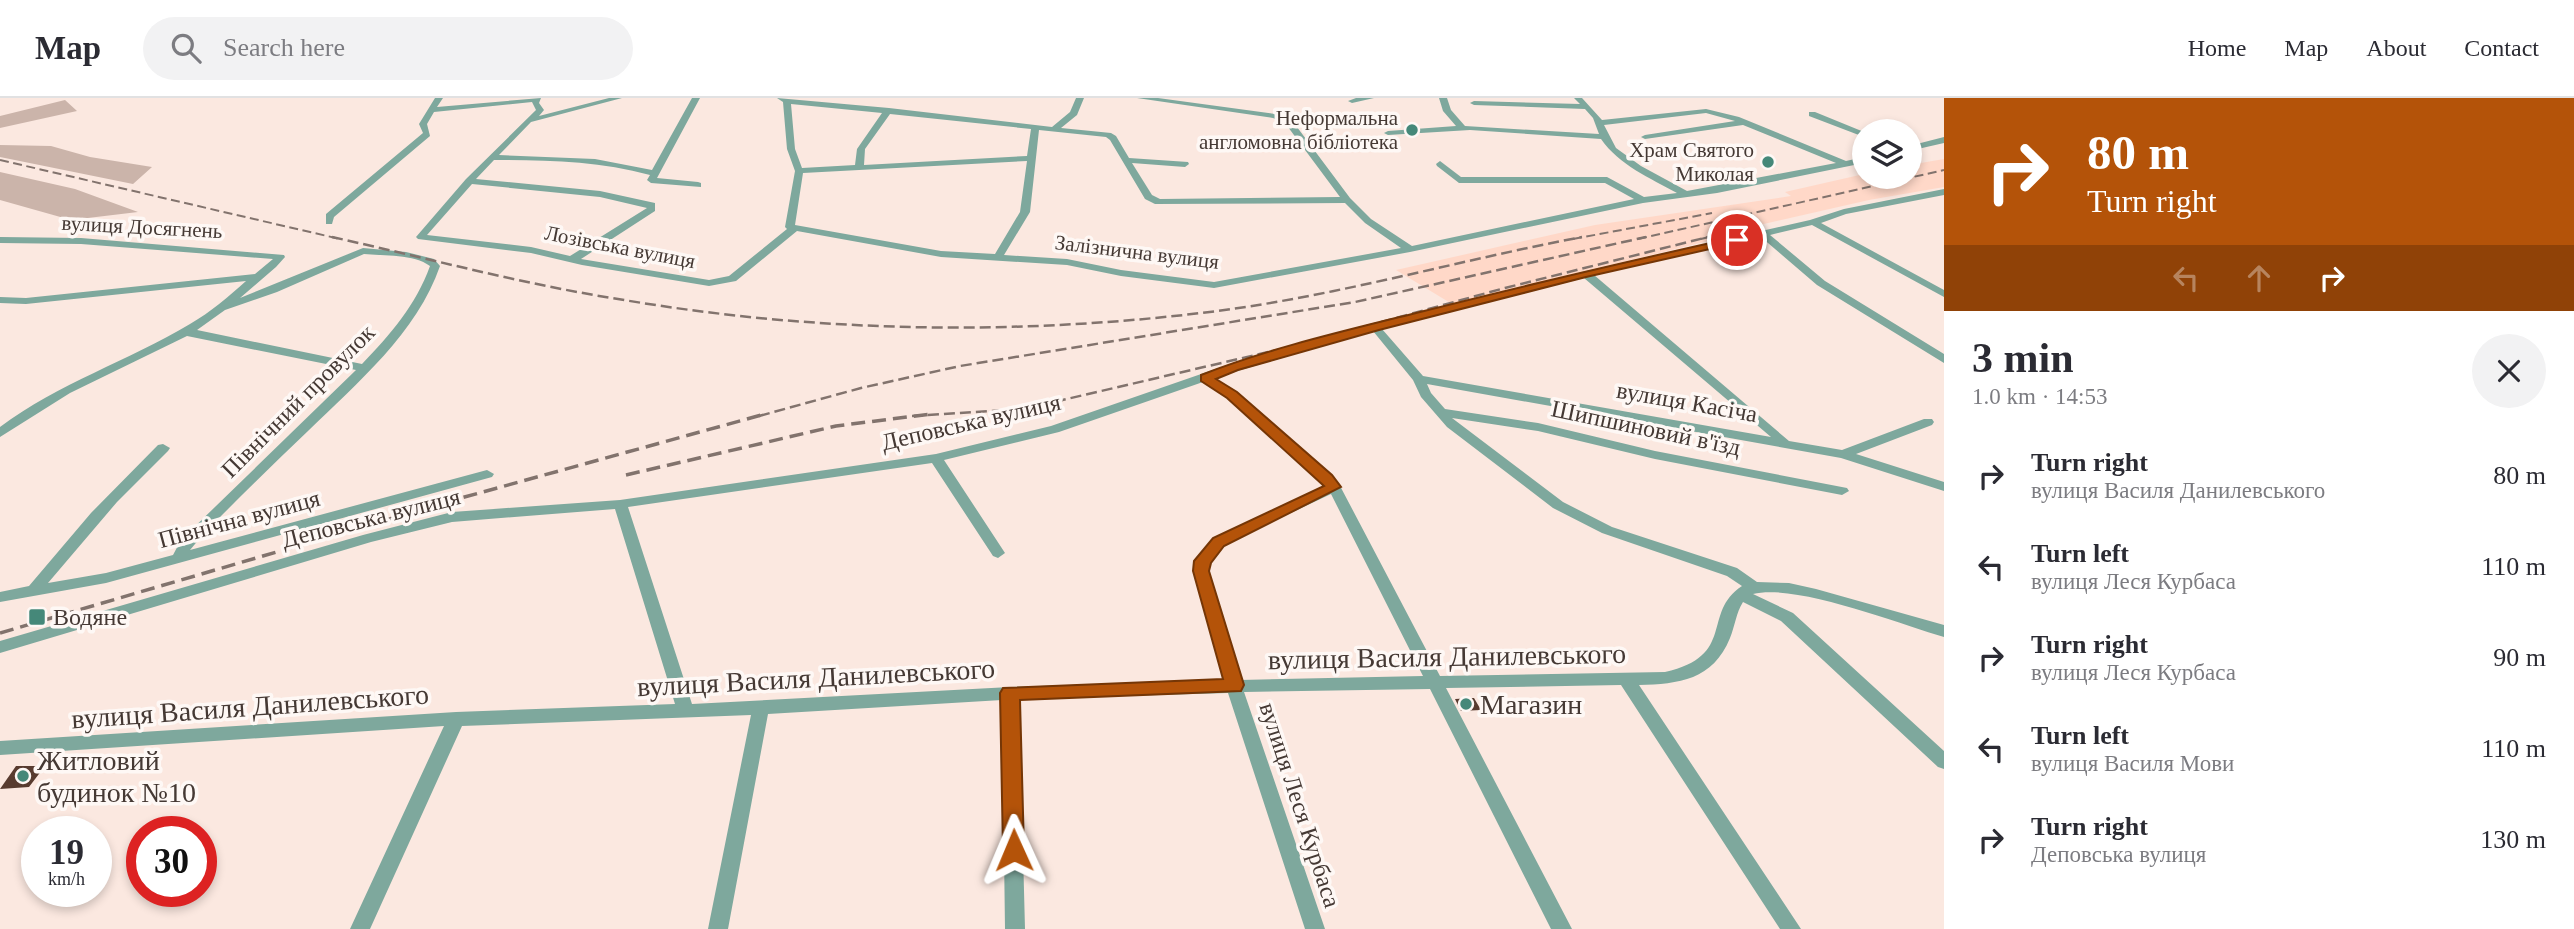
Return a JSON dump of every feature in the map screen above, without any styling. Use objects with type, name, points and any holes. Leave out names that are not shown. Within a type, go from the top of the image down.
[{"type":"street","points":[[329,222],[329,216],[427,134],[423,124],[439,98]]},
{"type":"street","points":[[432,110],[437,106],[485,98]]},
{"type":"street","points":[[432,110],[536,98],[535,103],[540,110],[468,181]]},
{"type":"street","points":[[526,122],[618,98]]},
{"type":"street","points":[[696,98],[651,180],[698,185]]},
{"type":"street","points":[[1053,130],[1074,113],[1080,98]]},
{"type":"street","points":[[1141,98],[1214,103],[1290,122],[1347,200],[1368,221],[1410,249]]},
{"type":"street","points":[[1352,101],[1370,98]]},
{"type":"street","points":[[1443,98],[1447,111],[1462,128]]},
{"type":"street","points":[[1578,98],[1601,123],[1604,137],[1621,157],[1684,193]]},
{"type":"street","points":[[795,228],[790,227],[799,171],[791,149],[784,100],[1111,136],[1148,197],[1158,202],[1347,200]]},
{"type":"street","points":[[1474,103],[1588,107]]},
{"type":"street","points":[[859,168],[861,149],[889,110]]},
{"type":"street","points":[[1601,123],[1701,111],[1745,122],[1846,164]]},
{"type":"street","points":[[1812,114],[1852,130]]},
{"type":"street","points":[[1645,137],[1745,122]]},
{"type":"street","points":[[998,257],[1025,212],[1035,128]]},
{"type":"street","points":[[1388,133],[1462,128],[1604,137]]},
{"type":"street","points":[[1922,146],[1944,140]]},
{"type":"street","points":[[493,157],[584,158],[654,173]]},
{"type":"street","points":[[799,171],[1030,158]]},
{"type":"street","points":[[1126,160],[1185,164]]},
{"type":"street","name":"Залізнична вулиця","points":[[795,228],[941,254],[1067,262],[1121,273],[1213,285],[1410,249],[1643,200],[1717,190],[1852,163]]},
{"type":"street","points":[[1440,164],[1459,180],[1608,180],[1643,200]]},
{"type":"street","points":[[468,181],[600,194],[652,205],[652,209],[573,259]]},
{"type":"street","name":"Лозівська вулиця","points":[[468,181],[421,237],[531,250],[671,278],[719,282],[732,279],[795,228]]},
{"type":"street","name":"Деповська вулиця","points":[[0,647],[368,538],[452,517],[620,503],[936,458],[1055,429],[1234,367],[1375,327],[1586,274],[1814,222],[1844,212],[1944,192]]},
{"type":"street","points":[[1814,222],[1943,293]]},
{"type":"street","points":[[1763,234],[1821,283],[1944,359]]},
{"type":"street","name":"вулиця Досягнень","points":[[0,240],[81,241],[280,257],[271,268],[257,277]]},
{"type":"street","name":"Північний провулок","points":[[179,558],[186,543],[365,368],[416,307],[432,282],[435,266],[430,261],[406,254],[363,251],[273,290],[224,307]]},
{"type":"street","points":[[1586,274],[1784,442]]},
{"type":"street","points":[[0,301],[26,301],[257,277]]},
{"type":"street","points":[[0,433],[25,412],[93,375],[185,332],[224,307],[257,277]]},
{"type":"street","points":[[1375,327],[1419,379],[1439,412],[1545,496],[1573,514],[1607,530],[1732,572],[1747,590],[1787,617],[1944,762]]},
{"type":"street","points":[[185,332],[365,368]]},
{"type":"street","points":[[1206,378],[1232,395],[1334,487],[1562,929]]},
{"type":"street","name":"вулиця Касіча","points":[[1419,379],[1843,454],[1944,487]]},
{"type":"street","name":"Шипшиновий в'їзд","points":[[1439,412],[1538,427],[1655,455],[1842,491]]},
{"type":"street","points":[[1843,454],[1928,422]]},
{"type":"street","points":[[34,591],[93,517],[125,482],[163,447]]},
{"type":"street","points":[[936,458],[998,554]]},
{"type":"street","name":"Північна вулиця","points":[[0,597],[106,578],[487,474]]},
{"type":"street","name":"вулиця Леся Курбаса","points":[[1315,929],[1234,685],[1201,571],[1202,561],[1218,542],[1334,487]]},
{"type":"street","points":[[620,503],[686,711]]},
{"type":"street","points":[[1747,590],[1778,585],[1793,588],[1944,631]]},
{"type":"street","name":"вулиця Василя Данилевського","points":[[0,748],[456,719],[761,708],[1010,693],[1234,685],[1677,677],[1712,660],[1747,590]]},
{"type":"street","points":[[1626,678],[1791,929]]},
{"type":"street","points":[[1010,693],[1016,929]]},
{"type":"street","points":[[718,929],[761,708]]},
{"type":"street","points":[[360,929],[456,719]]},
{"type":"shaded area","points":[[65,100],[77,111],[0,128],[0,116]]},
{"type":"shaded area","points":[[0,145],[51,146],[90,157],[152,167],[133,184],[0,157]]},
{"type":"shaded area","points":[[1944,159],[1944,187],[1869,200],[1755,226],[1745,232],[1452,304],[1396,270],[1595,225],[1791,196],[1785,192],[1852,177],[1852,189],[1922,189],[1922,163]]},
{"type":"shaded area","points":[[0,172],[75,189],[138,212],[71,220],[0,200]]},
{"type":"building","name":"Магазин","points":[[1474,698],[1481,710],[1461,711],[1455,699]]},
{"type":"building","name":"Житловий будинок №10","points":[[16,766],[45,766],[29,787],[0,789]]},
{"type":"railway","points":[[0,160],[340,239]]},
{"type":"railway","points":[[1638,239],[1944,170]]},
{"type":"railway","points":[[1573,239],[1712,213]]},
{"type":"railway","points":[[1701,239],[1735,230]]},
{"type":"railway","points":[[332,237],[546,286],[618,299],[763,318],[909,327],[1055,325],[1201,313],[1345,289],[1582,237]]},
{"type":"railway","points":[[759,416],[861,388],[960,366],[1355,302],[1646,237]]},
{"type":"railway","points":[[918,416],[1024,409],[1294,346],[1505,288],[1708,237]]},
{"type":"railway","points":[[0,633],[461,498],[765,414]]},
{"type":"railway","points":[[918,416],[931,414]]},
{"type":"railway","points":[[912,416],[918,416]]},
{"type":"railway","points":[[626,475],[836,426],[918,416]]},
{"type":"place","name":"Неформальна англомовна бібліотека","points":[[1412,130]]},
{"type":"place","name":"Храм Святого Миколая","points":[[1768,162]]},
{"type":"place","name":"Водяне","points":[[37,617]]},
{"type":"place","name":"Магазин","points":[[1466,704]]},
{"type":"place","name":"Житловий будинок №10","points":[[23,776]]},
{"type":"route","points":[[1014,850],[1010,693],[1234,685],[1201,571],[1202,561],[1218,542],[1334,487],[1232,395],[1206,378],[1234,367],[1375,327],[1586,274],[1737,240]]}]
